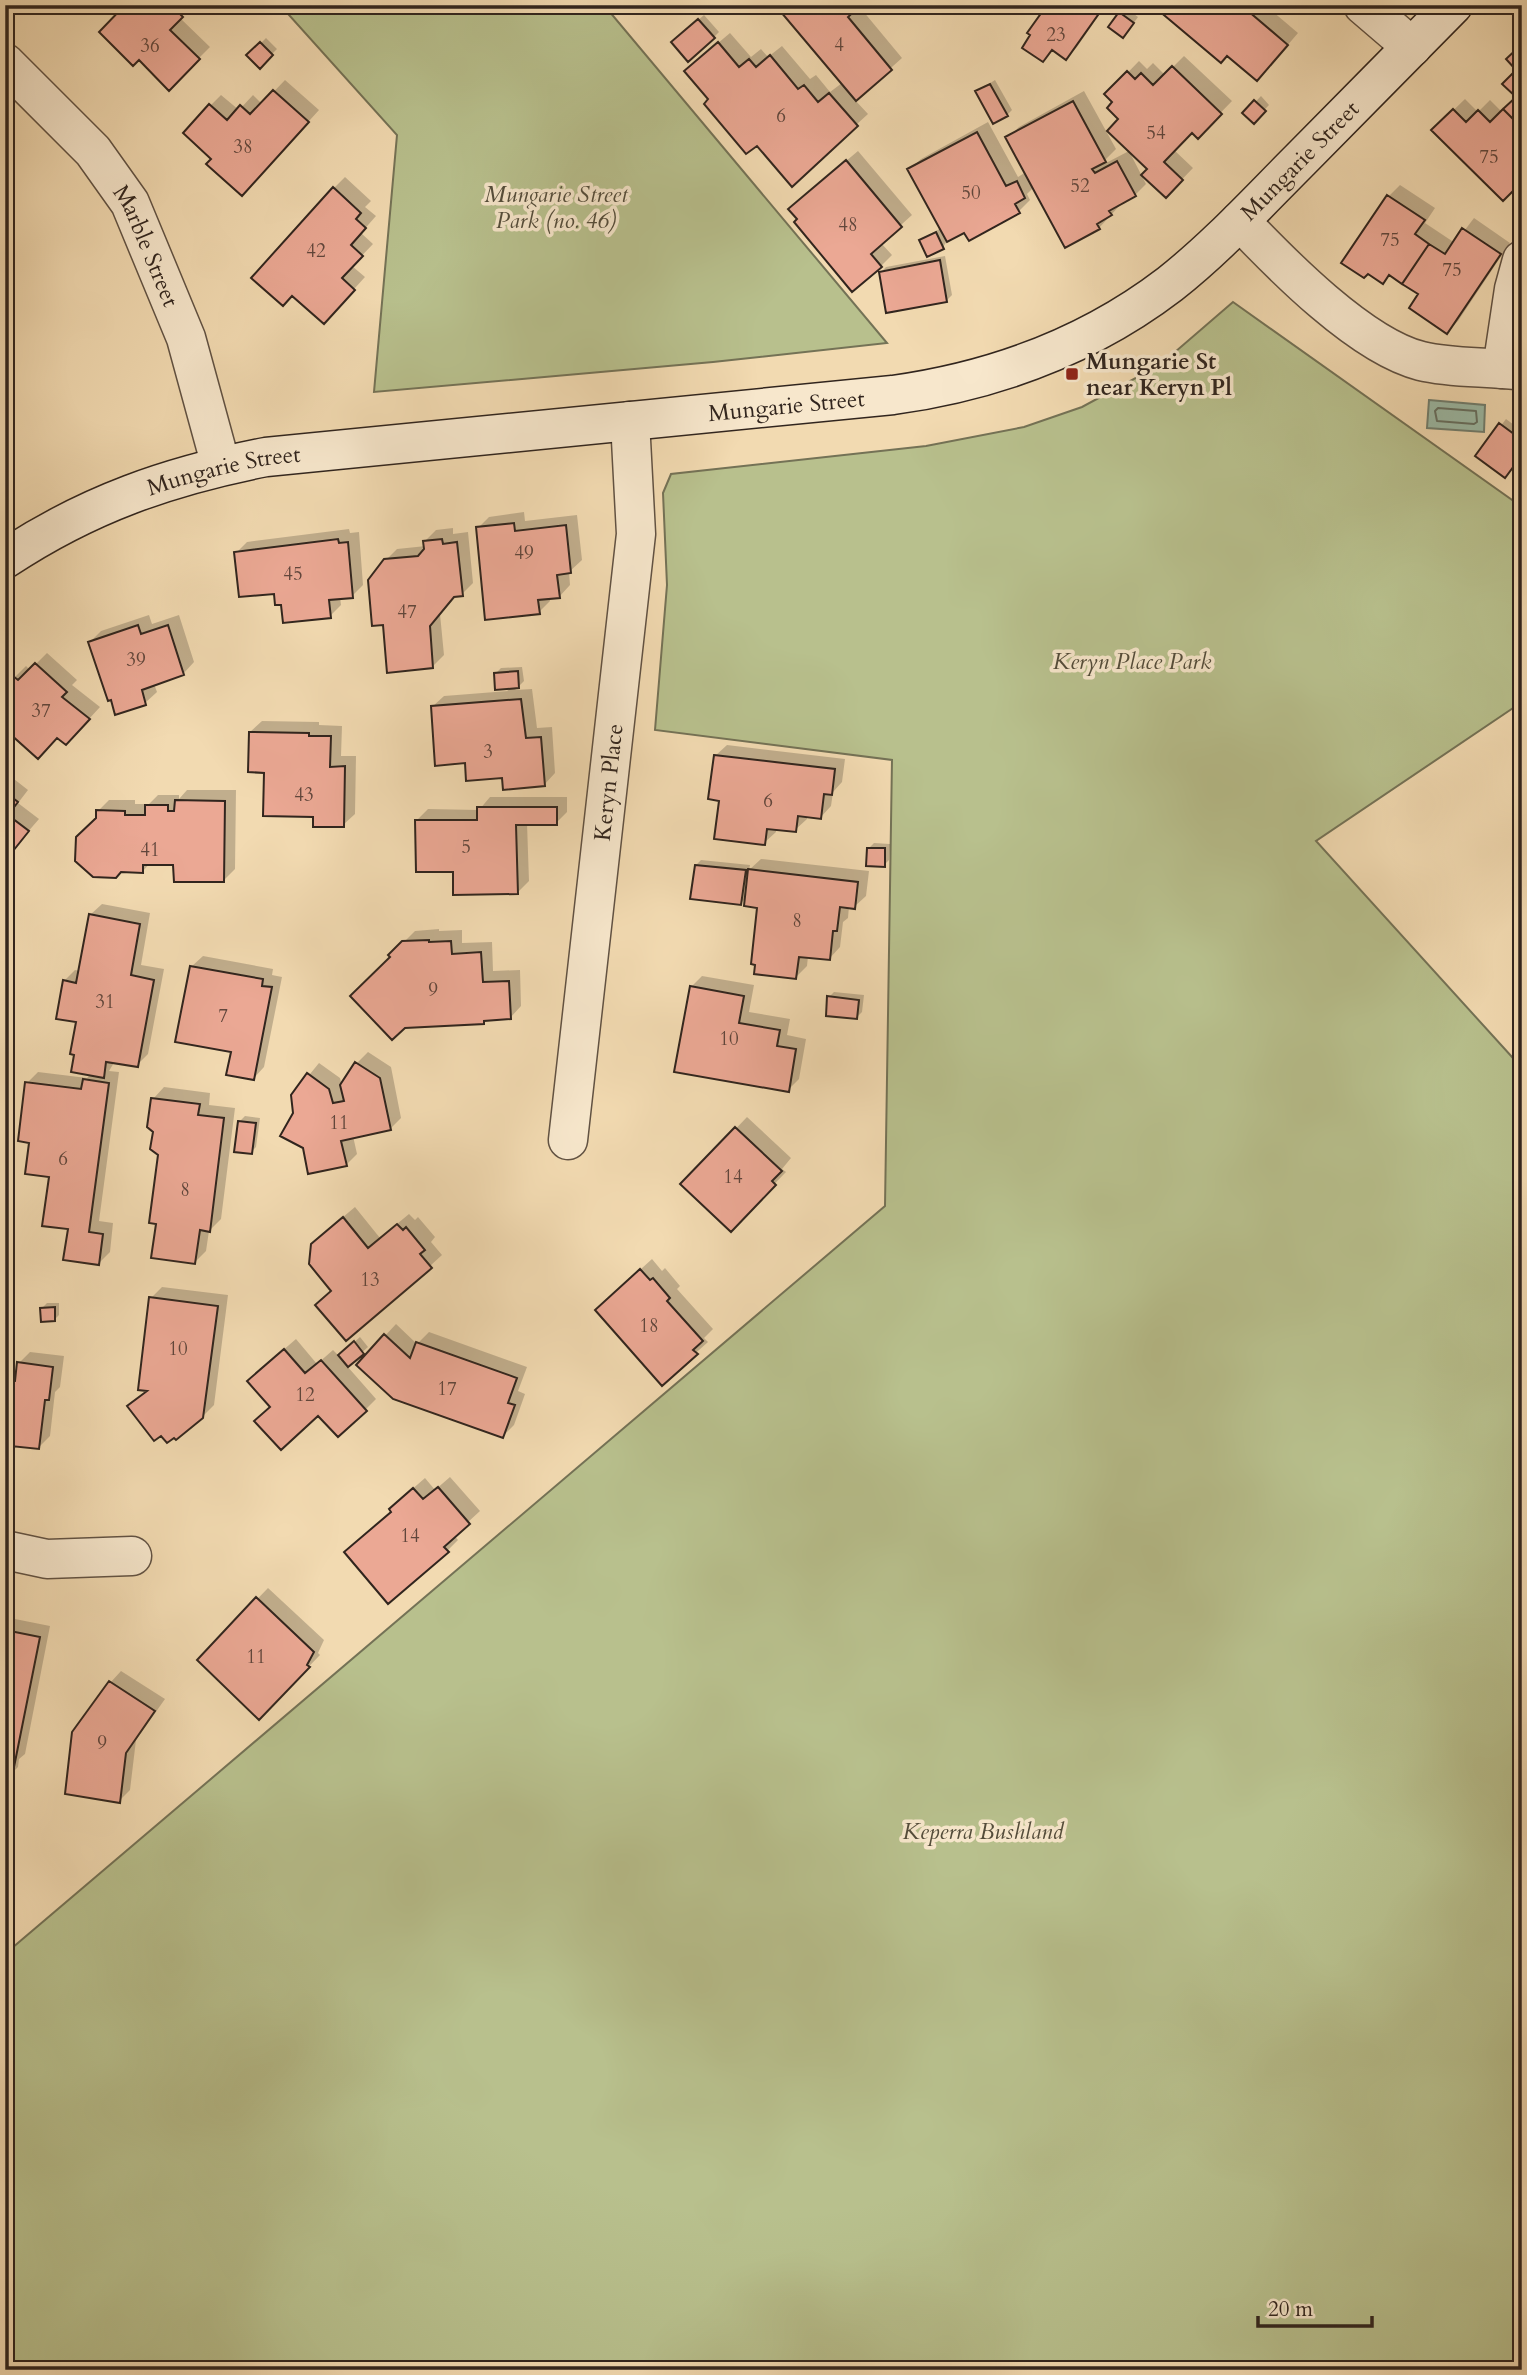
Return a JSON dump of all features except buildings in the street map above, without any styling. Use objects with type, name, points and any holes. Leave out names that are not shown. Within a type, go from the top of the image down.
[{"type":"street","points":[[1363,5],[1412,47]]},
{"type":"street","name":"Mungarie Street","points":[[5,559],[71,519],[110,502],[166,480],[221,466],[312,451],[893,395],[937,388],[999,372],[1063,348],[1169,285],[1240,221],[1453,5]]},
{"type":"street","name":"Marble Street","points":[[5,63],[93,151],[130,203],[186,338],[221,466]]},
{"type":"street","points":[[1240,221],[1277,260],[1325,302],[1393,350],[1433,363],[1512,370],[1514,289],[1522,260]]},
{"type":"street","name":"Keryn Place","points":[[568,1140],[636,534],[630,421]]},
{"type":"street","points":[[5,1550],[47,1559],[132,1556]]},
{"type":"green space","name":"Mungarie Street Park (no. 46)","points":[[280,5],[604,5],[887,343],[713,362],[374,392],[397,135]]},
{"type":"green space","name":"Keperra Bushland","points":[[1233,302],[1522,507],[1522,702],[1316,841],[1522,1068],[1522,2370],[5,2370],[5,1954],[885,1206],[892,760],[655,730],[667,585],[663,493],[671,474],[926,446],[1024,427],[1082,407],[1160,365]]},
{"type":"water","points":[[1429,400],[1485,405],[1484,432],[1427,428]]},
{"type":"place","name":"Mungarie St near Keryn Pl","points":[[1072,374]]},
{"type":"park label","name":"Keryn Place Park","points":[[1132,661]]}]
